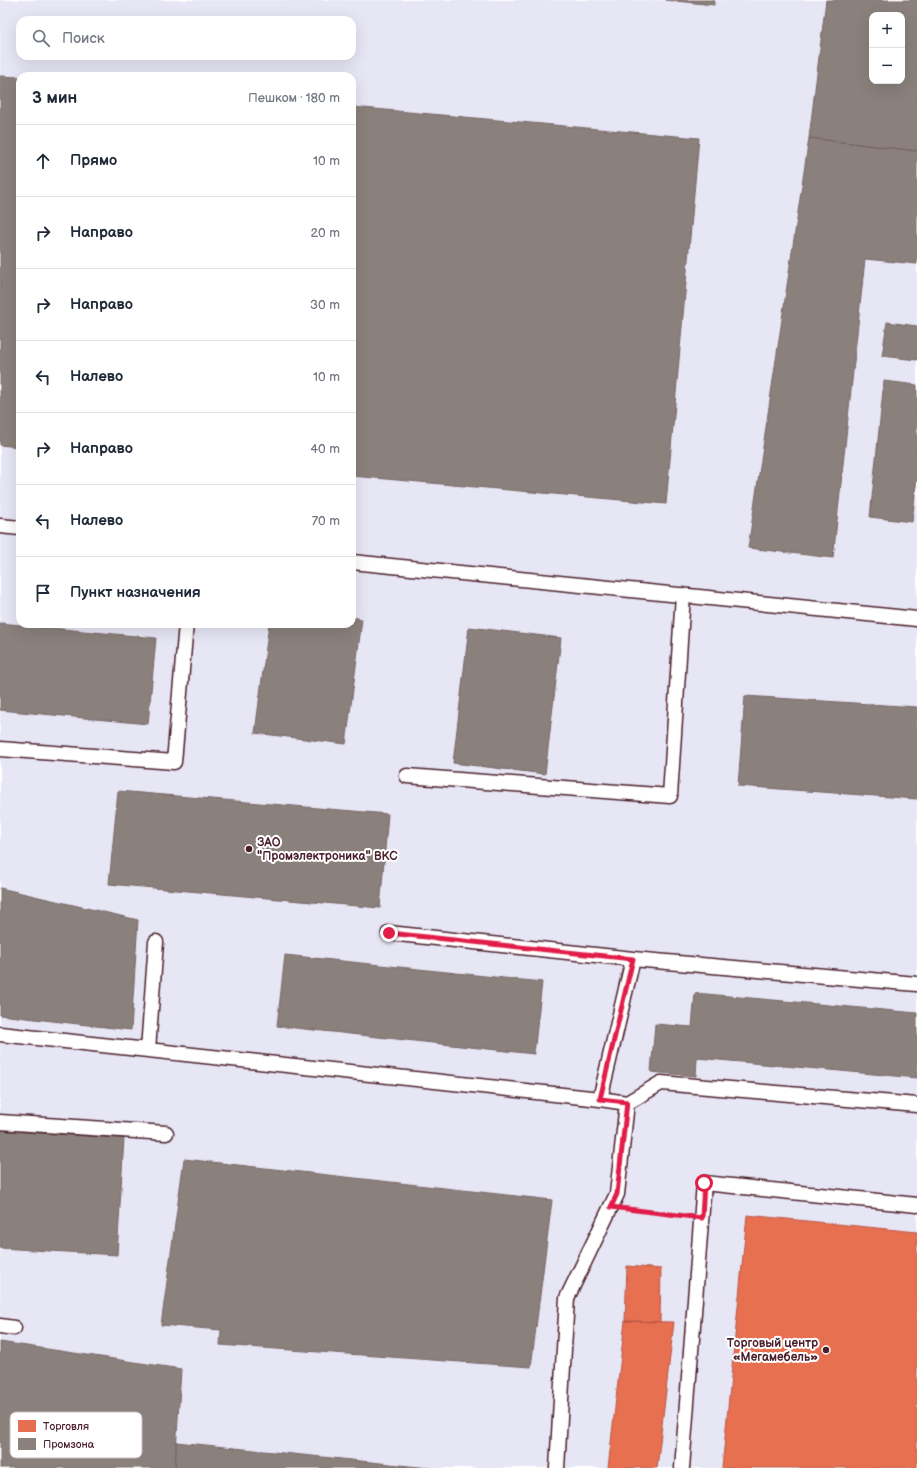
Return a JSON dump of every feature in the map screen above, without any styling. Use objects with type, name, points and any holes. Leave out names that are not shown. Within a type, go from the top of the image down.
[{"type":"lane","points":[[0,526],[16,528]]},
{"type":"lane","points":[[356,562],[917,618]]},
{"type":"lane","points":[[406,776],[670,796],[683,595]]},
{"type":"lane","points":[[0,749],[174,762],[186,628]]},
{"type":"lane","points":[[389,933],[633,959],[917,984]]},
{"type":"lane","points":[[148,1050],[156,942]]},
{"type":"lane","points":[[600,1099],[633,959]]},
{"type":"lane","points":[[0,1034],[627,1102],[661,1083],[917,1105]]},
{"type":"lane","points":[[557,1468],[567,1298],[617,1194],[627,1102]]},
{"type":"lane","points":[[0,1122],[166,1133]]},
{"type":"lane","points":[[682,1468],[704,1183],[917,1205]]},
{"type":"path","points":[[611,1207],[702,1218]]},
{"type":"shaded area","points":[[0,0],[917,0],[917,1468],[0,1468]]},
{"type":"building: Торговля","name":"Торговый центр «Мегамебель»","points":[[747,1215],[917,1232],[917,1468],[722,1468]]},
{"type":"building: Торговля","points":[[627,1266],[661,1269],[660,1322],[625,1321]]},
{"type":"building: Торговля","points":[[625,1321],[674,1322],[657,1468],[608,1468]]},
{"type":"building: Промзона","points":[[666,0],[714,0],[714,5]]},
{"type":"building: Промзона","points":[[826,0],[917,0],[917,151],[809,138]]},
{"type":"building: Промзона","points":[[0,76],[16,77],[16,447],[0,445]]},
{"type":"building: Промзона","points":[[356,107],[699,138],[666,504],[356,476]]},
{"type":"building: Промзона","points":[[809,138],[917,151],[917,264],[865,259],[833,558],[748,548]]},
{"type":"building: Промзона","points":[[887,322],[917,326],[917,360],[882,356]]},
{"type":"building: Промзона","points":[[884,381],[917,385],[917,477],[912,522],[870,517]]},
{"type":"building: Промзона","points":[[356,618],[362,619],[346,744],[255,733],[268,628],[356,628]]},
{"type":"building: Промзона","points":[[0,623],[16,625],[16,628],[52,628],[156,638],[148,724],[0,710]]},
{"type":"building: Промзона","points":[[469,627],[561,638],[545,774],[453,763]]},
{"type":"building: Промзона","points":[[745,696],[917,707],[917,799],[738,786]]},
{"type":"building: Промзона","name":"ЗАО \"Промэлектроника\" ВКС","points":[[118,791],[388,814],[380,908],[109,884]]},
{"type":"building: Промзона","points":[[0,888],[138,920],[131,1030],[0,1015]]},
{"type":"building: Промзона","points":[[285,955],[542,982],[534,1054],[277,1026]]},
{"type":"building: Промзона","points":[[695,993],[917,1013],[917,1078],[697,1058],[696,1076],[651,1072],[655,1024],[692,1027]]},
{"type":"building: Промзона","points":[[0,1131],[124,1138],[117,1255],[0,1248]]},
{"type":"building: Промзона","points":[[184,1159],[552,1200],[531,1367],[220,1345],[221,1330],[161,1325]]},
{"type":"building: Промзона","points":[[0,1342],[181,1369],[175,1468],[0,1468]]},
{"type":"building: Промзона","points":[[176,1442],[429,1468],[175,1468]]},
{"type":"place","name":"ЗАО \"Промэлектроника\" ВКС","points":[[249,849]]},
{"type":"place","name":"Торговый центр «Мегамебель»","points":[[826,1350]]},
{"type":"route","points":[[389,933],[633,959],[600,1099],[627,1102],[617,1194],[611,1207],[702,1218],[704,1183]]}]
